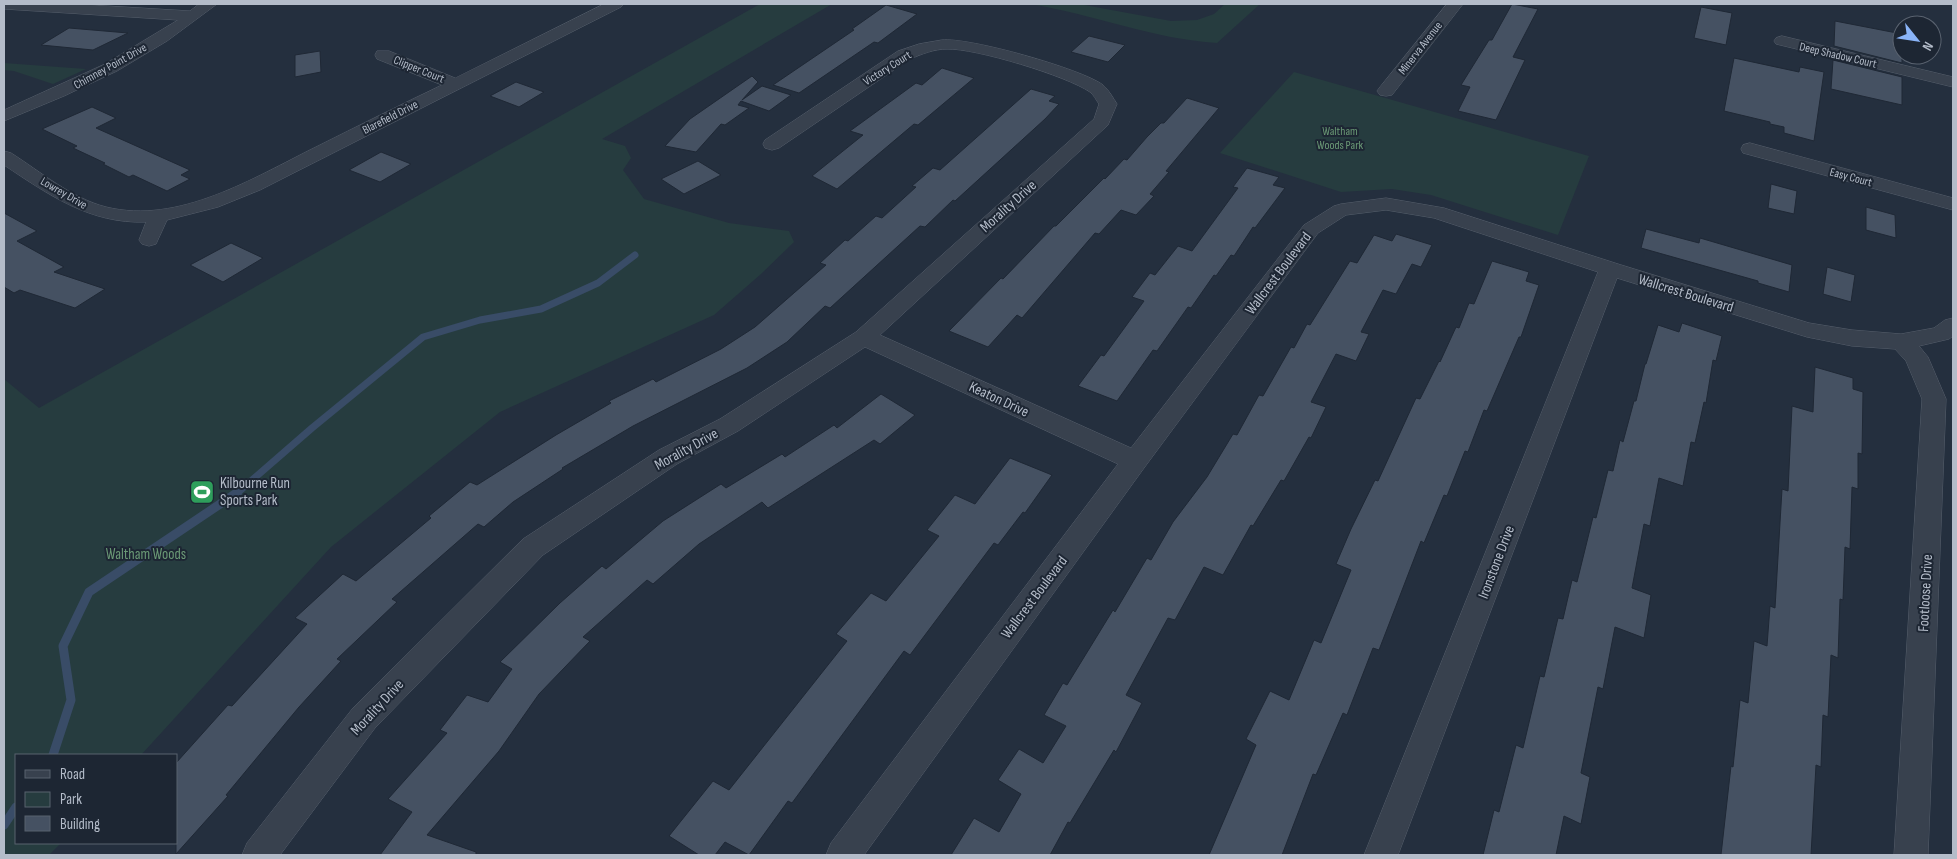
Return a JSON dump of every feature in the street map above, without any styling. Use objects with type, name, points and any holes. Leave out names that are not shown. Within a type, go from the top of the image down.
[{"type":"street","points":[[4,4],[194,16]]},
{"type":"street","name":"Chimney Point Drive","points":[[4,116],[82,83],[130,56],[194,16],[209,4]]},
{"type":"street","name":"Blarefield Drive","points":[[158,217],[219,202],[616,4]]},
{"type":"street","name":"Minerva Avenue","points":[[1386,91],[1455,4]]},
{"type":"street","name":"Deep Shadow Court","points":[[1782,41],[1953,82]]},
{"type":"street","name":"Victory Court","points":[[772,144],[904,55],[924,47],[949,44],[974,47],[1073,78]]},
{"type":"street","name":"Clipper Court","points":[[384,54],[455,84]]},
{"type":"street","name":"Morality Drive","points":[[259,855],[364,718],[533,547],[668,457],[729,425],[864,337],[1102,121],[1108,104],[1097,89],[1073,78]]},
{"type":"street","name":"Easy Court","points":[[1750,149],[1780,159],[1953,204]]},
{"type":"street","name":"Lowrey Drive","points":[[4,157],[78,203],[110,215],[158,217]]},
{"type":"street","name":"Wallcrest Boulevard","points":[[842,855],[1135,461],[1311,229],[1341,210],[1386,204],[1437,212],[1610,269],[1807,330],[1852,338],[1901,342],[1941,334],[1953,325]]},
{"type":"street","points":[[149,240],[158,217]]},
{"type":"street","name":"Ironstone Drive","points":[[1381,855],[1610,269]]},
{"type":"street","name":"Keaton Drive","points":[[864,337],[1135,461]]},
{"type":"street","name":"Footloose Drive","points":[[1901,342],[1916,357],[1934,399],[1911,855]]},
{"type":"green space","name":"Kilbourne Run Sports Park","points":[[760,4],[832,4],[602,139],[625,146],[631,158],[623,170],[644,199],[729,223],[789,231],[794,242],[714,315],[500,412],[331,547],[142,754],[15,754],[15,844],[60,844],[49,855],[4,855],[4,379],[39,408]]},
{"type":"green space","points":[[1030,4],[1079,4],[1171,21],[1197,20],[1214,14],[1225,4],[1260,4],[1217,43],[1193,41],[1146,32],[1053,8]]},
{"type":"green space","points":[[4,63],[86,69],[53,84],[14,71],[4,70]]},
{"type":"green space","name":"Waltham Woods Park","points":[[1294,72],[1589,156],[1558,235],[1431,195],[1392,189],[1341,192],[1220,153]]},
{"type":"building","points":[[1512,4],[1538,9],[1513,57],[1525,60],[1496,120],[1458,111],[1470,87],[1461,85],[1489,40],[1492,40]]},
{"type":"building","points":[[886,5],[917,14],[878,43],[874,42],[799,93],[773,85],[854,30],[852,29]]},
{"type":"building","points":[[1701,7],[1732,13],[1726,45],[1694,38]]},
{"type":"building","points":[[1835,21],[1892,32],[1892,60],[1834,46]]},
{"type":"building","points":[[69,28],[128,33],[93,50],[41,45]]},
{"type":"building","points":[[1089,36],[1125,45],[1108,62],[1071,52]]},
{"type":"building","points":[[320,51],[321,72],[295,77],[295,55]]},
{"type":"building","points":[[1734,58],[1799,72],[1800,67],[1824,72],[1814,141],[1784,133],[1784,127],[1770,124],[1770,122],[1724,111]]},
{"type":"building","points":[[1833,60],[1902,77],[1902,105],[1831,89]]},
{"type":"building","points":[[942,68],[974,78],[918,125],[914,124],[837,189],[812,176],[863,135],[850,131],[916,83],[922,85]]},
{"type":"building","points":[[752,76],[758,82],[742,100],[762,86],[791,95],[769,111],[741,101],[738,105],[749,108],[725,125],[721,124],[696,152],[665,146],[690,119]]},
{"type":"building","points":[[516,82],[544,92],[519,107],[490,96]]},
{"type":"building","points":[[1031,89],[1055,96],[1049,101],[1059,104],[1045,119],[925,227],[920,226],[830,308],[825,306],[787,342],[747,368],[633,426],[562,468],[513,502],[484,527],[478,524],[392,599],[397,602],[337,659],[341,661],[299,707],[226,795],[228,796],[176,854],[176,844],[178,844],[178,761],[228,705],[232,706],[307,624],[295,618],[343,574],[356,581],[431,518],[429,516],[470,482],[477,485],[611,403],[609,401],[653,379],[656,382],[721,349],[755,327],[826,265],[820,263],[845,240],[848,241],[876,216],[882,218],[916,187],[912,186],[933,168],[940,170]]},
{"type":"building","points":[[1187,98],[1219,108],[1166,171],[1169,172],[1150,194],[1154,196],[1136,215],[1121,210],[1099,234],[1095,233],[1022,318],[1017,315],[988,347],[949,331],[1054,226],[1124,159],[1127,160],[1147,137],[1161,123],[1164,123]]},
{"type":"building","points":[[92,107],[116,118],[96,128],[190,170],[181,175],[190,179],[167,191],[133,175],[129,177],[73,148],[77,146],[42,129]]},
{"type":"building","points":[[381,152],[411,164],[380,182],[349,170]]},
{"type":"building","points":[[698,161],[721,175],[684,194],[661,179]]},
{"type":"building","points":[[1247,168],[1279,177],[1273,185],[1285,188],[1255,228],[1253,227],[1234,256],[1231,255],[1216,276],[1214,275],[1191,308],[1188,307],[1157,351],[1153,350],[1117,401],[1078,386],[1101,355],[1104,356],[1144,301],[1132,297],[1150,273],[1155,275],[1178,246],[1192,251],[1238,188],[1233,187]]},
{"type":"building","points":[[1771,184],[1797,191],[1794,214],[1768,208]]},
{"type":"building","points":[[1866,207],[1895,215],[1896,238],[1866,230]]},
{"type":"building","points":[[4,213],[37,231],[17,241],[64,267],[54,272],[105,289],[75,308],[20,290],[14,293],[4,287]]},
{"type":"building","points":[[1646,229],[1699,243],[1700,238],[1792,265],[1789,292],[1758,283],[1758,281],[1641,248]]},
{"type":"building","points":[[1396,234],[1432,245],[1421,267],[1412,264],[1396,294],[1383,290],[1361,332],[1369,334],[1356,361],[1336,354],[1311,402],[1326,407],[1311,438],[1309,437],[1284,481],[1281,480],[1253,526],[1251,525],[1223,575],[1204,567],[1175,620],[1168,618],[1126,695],[1142,703],[1116,752],[1114,750],[1070,823],[1068,822],[1050,855],[951,855],[974,818],[999,832],[1021,794],[998,780],[1019,749],[1043,763],[1066,726],[1044,715],[1063,683],[1067,685],[1113,610],[1115,612],[1147,558],[1151,560],[1173,522],[1207,477],[1233,434],[1237,435],[1259,395],[1263,396],[1291,347],[1294,348],[1307,324],[1310,325],[1350,261],[1357,263],[1374,235],[1392,241]]},
{"type":"building","points":[[231,243],[263,258],[223,282],[190,265]]},
{"type":"building","points":[[1492,261],[1529,272],[1526,281],[1539,285],[1521,337],[1519,337],[1487,411],[1484,410],[1468,452],[1465,451],[1447,496],[1444,495],[1424,543],[1421,541],[1379,650],[1373,648],[1347,715],[1343,713],[1316,775],[1313,774],[1282,855],[1209,855],[1256,745],[1246,739],[1270,691],[1289,700],[1314,640],[1321,643],[1351,570],[1336,564],[1351,529],[1375,480],[1378,481],[1416,398],[1420,399],[1456,327],[1459,328],[1469,303],[1474,304]]},
{"type":"building","points":[[1827,267],[1855,275],[1851,302],[1823,294]]},
{"type":"building","points":[[1682,323],[1722,336],[1716,361],[1713,360],[1706,403],[1704,402],[1695,443],[1691,442],[1683,486],[1659,478],[1650,526],[1644,524],[1632,588],[1651,595],[1644,638],[1615,627],[1603,689],[1598,687],[1581,773],[1590,777],[1581,824],[1564,816],[1556,855],[1483,855],[1494,810],[1499,812],[1516,745],[1523,748],[1540,676],[1544,677],[1558,618],[1563,619],[1572,580],[1577,582],[1593,517],[1596,518],[1608,470],[1613,471],[1620,440],[1623,442],[1658,325],[1679,332]]},
{"type":"building","points":[[1815,367],[1853,378],[1853,389],[1863,392],[1862,454],[1858,453],[1858,489],[1852,487],[1850,549],[1845,547],[1843,600],[1840,599],[1838,658],[1831,655],[1828,717],[1823,715],[1821,767],[1816,765],[1811,855],[1721,855],[1740,700],[1748,703],[1754,641],[1767,646],[1770,606],[1775,608],[1782,489],[1788,491],[1792,406],[1813,412]]},
{"type":"building","points":[[881,394],[915,415],[880,444],[874,440],[768,508],[762,502],[699,544],[653,584],[647,580],[583,637],[590,641],[539,694],[499,751],[427,835],[476,852],[476,855],[380,855],[412,812],[388,799],[447,733],[440,730],[467,695],[488,702],[512,669],[500,662],[560,603],[602,566],[606,569],[663,521],[721,484],[726,488],[782,454],[785,457],[834,425],[837,428]]},
{"type":"building","points":[[1010,458],[1052,475],[1025,513],[1023,512],[998,545],[994,543],[910,655],[904,651],[792,803],[788,801],[749,855],[725,842],[715,855],[699,855],[669,836],[713,781],[729,790],[847,641],[836,634],[871,593],[886,601],[939,536],[927,530],[955,495],[975,504]]},
{"type":"waterway","points":[[236,494],[312,428],[423,337],[480,320],[541,309],[598,283],[635,255]]},
{"type":"waterway","points":[[53,754],[71,700],[63,646],[89,592],[238,492]]},
{"type":"waterway","points":[[4,825],[15,808]]},
{"type":"place","name":"Kilbourne Run Sports Park","points":[[202,492]]},
{"type":"park label","name":"Waltham Woods","points":[[146,554]]}]
